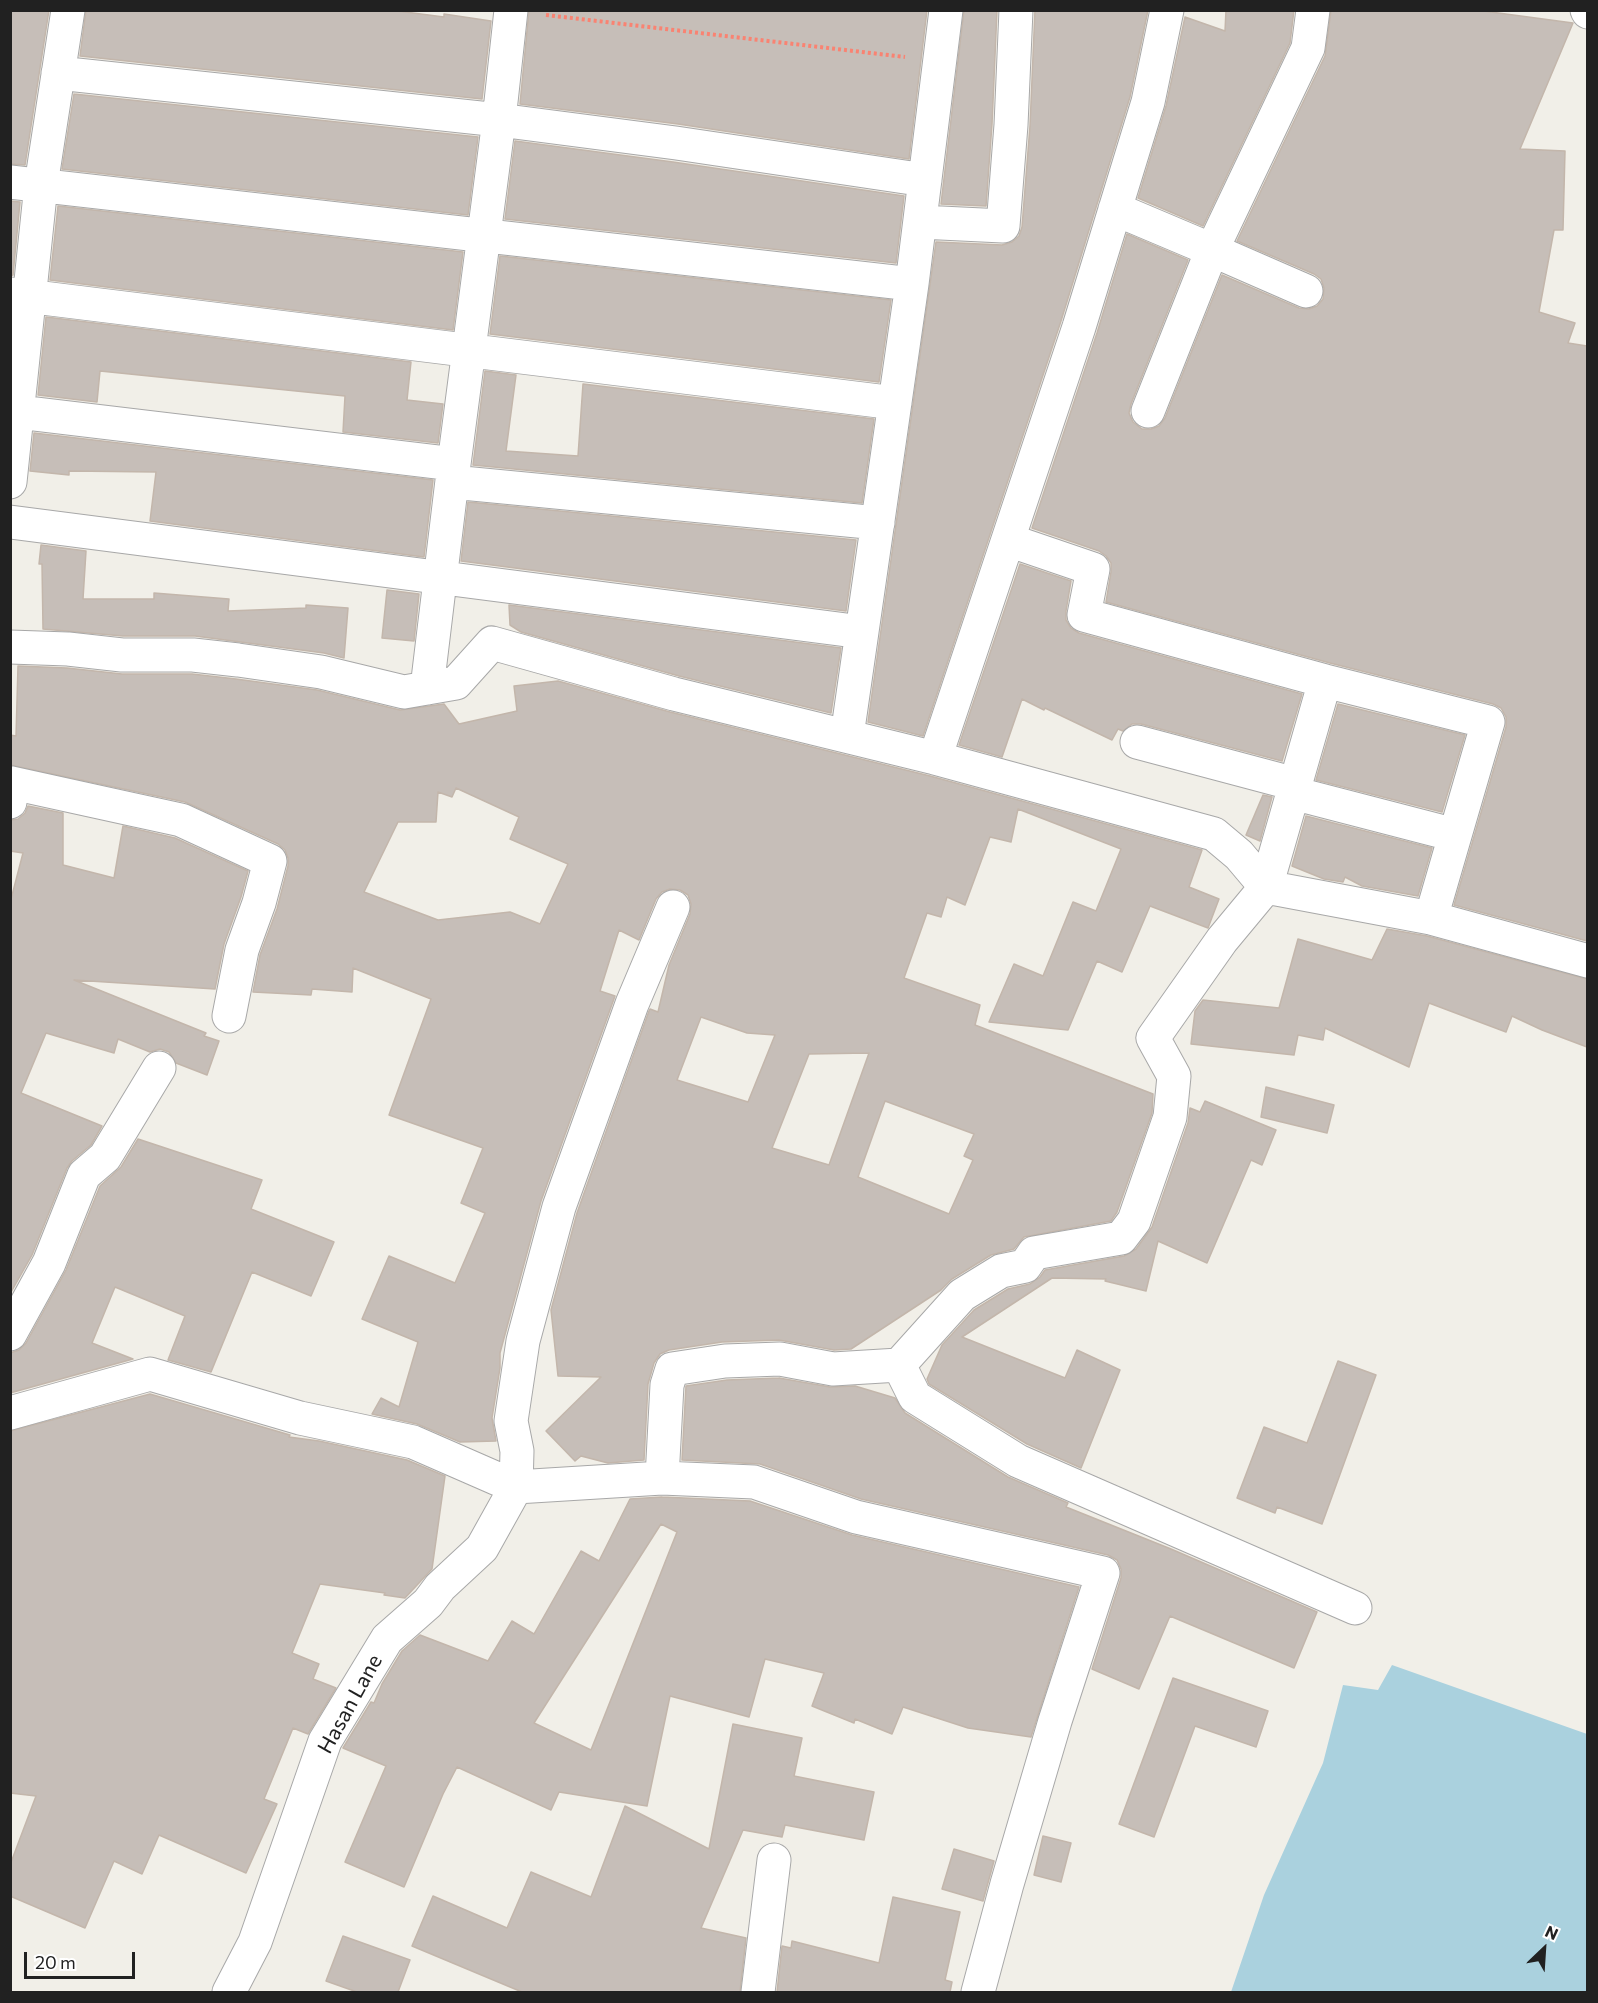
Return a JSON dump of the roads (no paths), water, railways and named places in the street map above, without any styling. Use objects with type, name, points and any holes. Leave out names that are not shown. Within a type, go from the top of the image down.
[{"type":"street","points":[[10,482],[26,183],[58,73],[68,10]]},
{"type":"street","points":[[847,736],[912,284],[946,10]]},
{"type":"street","points":[[920,222],[1003,226],[1011,125],[1016,10]]},
{"type":"street","points":[[935,758],[1079,327],[1148,102],[1167,10]]},
{"type":"street","points":[[1149,411],[1212,250],[1308,48],[1313,10]]},
{"type":"street","points":[[427,688],[511,11]]},
{"type":"street","points":[[58,73],[499,120],[676,143],[925,180]]},
{"type":"street","points":[[26,183],[912,284]]},
{"type":"street","points":[[1115,209],[1306,291]]},
{"type":"street","points":[[20,295],[895,402]]},
{"type":"street","points":[[14,412],[453,473],[878,523]]},
{"type":"street","points":[[10,522],[862,632]]},
{"type":"street","points":[[1008,540],[1093,569],[1084,615],[1325,681],[1488,722],[1431,918]]},
{"type":"street","points":[[10,647],[68,649],[122,655],[193,655],[321,672],[404,692],[456,683],[492,643],[674,694],[935,758],[1214,834],[1239,855],[1266,887],[1431,918],[1587,961]]},
{"type":"street","points":[[663,1478],[667,1385],[672,1369],[725,1361],[780,1359],[833,1369],[899,1365],[962,1295],[1001,1271],[1025,1266],[1034,1253],[1121,1238],[1134,1221],[1170,1117],[1174,1076],[1153,1038],[1222,940],[1266,887],[1325,681]]},
{"type":"street","points":[[1137,742],[1455,835]]},
{"type":"street","points":[[10,802],[12,783],[181,820],[270,861],[259,903],[242,950],[229,1016]]},
{"type":"street","points":[[516,1487],[517,1450],[511,1421],[523,1341],[559,1207],[632,1004],[673,907]]},
{"type":"street","points":[[10,1334],[49,1263],[84,1175],[105,1157],[159,1068]]},
{"type":"street","points":[[899,1365],[915,1397],[1018,1461],[1355,1608]]},
{"type":"street","points":[[10,1413],[150,1374],[300,1418],[413,1442],[516,1487],[663,1478],[754,1482],[856,1517],[1103,1572],[1055,1721],[978,1992]]},
{"type":"street","name":"Hasan Lane","points":[[229,1992],[255,1942],[325,1741],[387,1639],[428,1603],[440,1587],[482,1548],[516,1487]]},
{"type":"street","points":[[758,1992],[774,1860]]},
{"type":"water","points":[[1392,1665],[1587,1734],[1587,1992],[1231,1992],[1264,1895],[1323,1763],[1343,1685],[1378,1690]]}]
